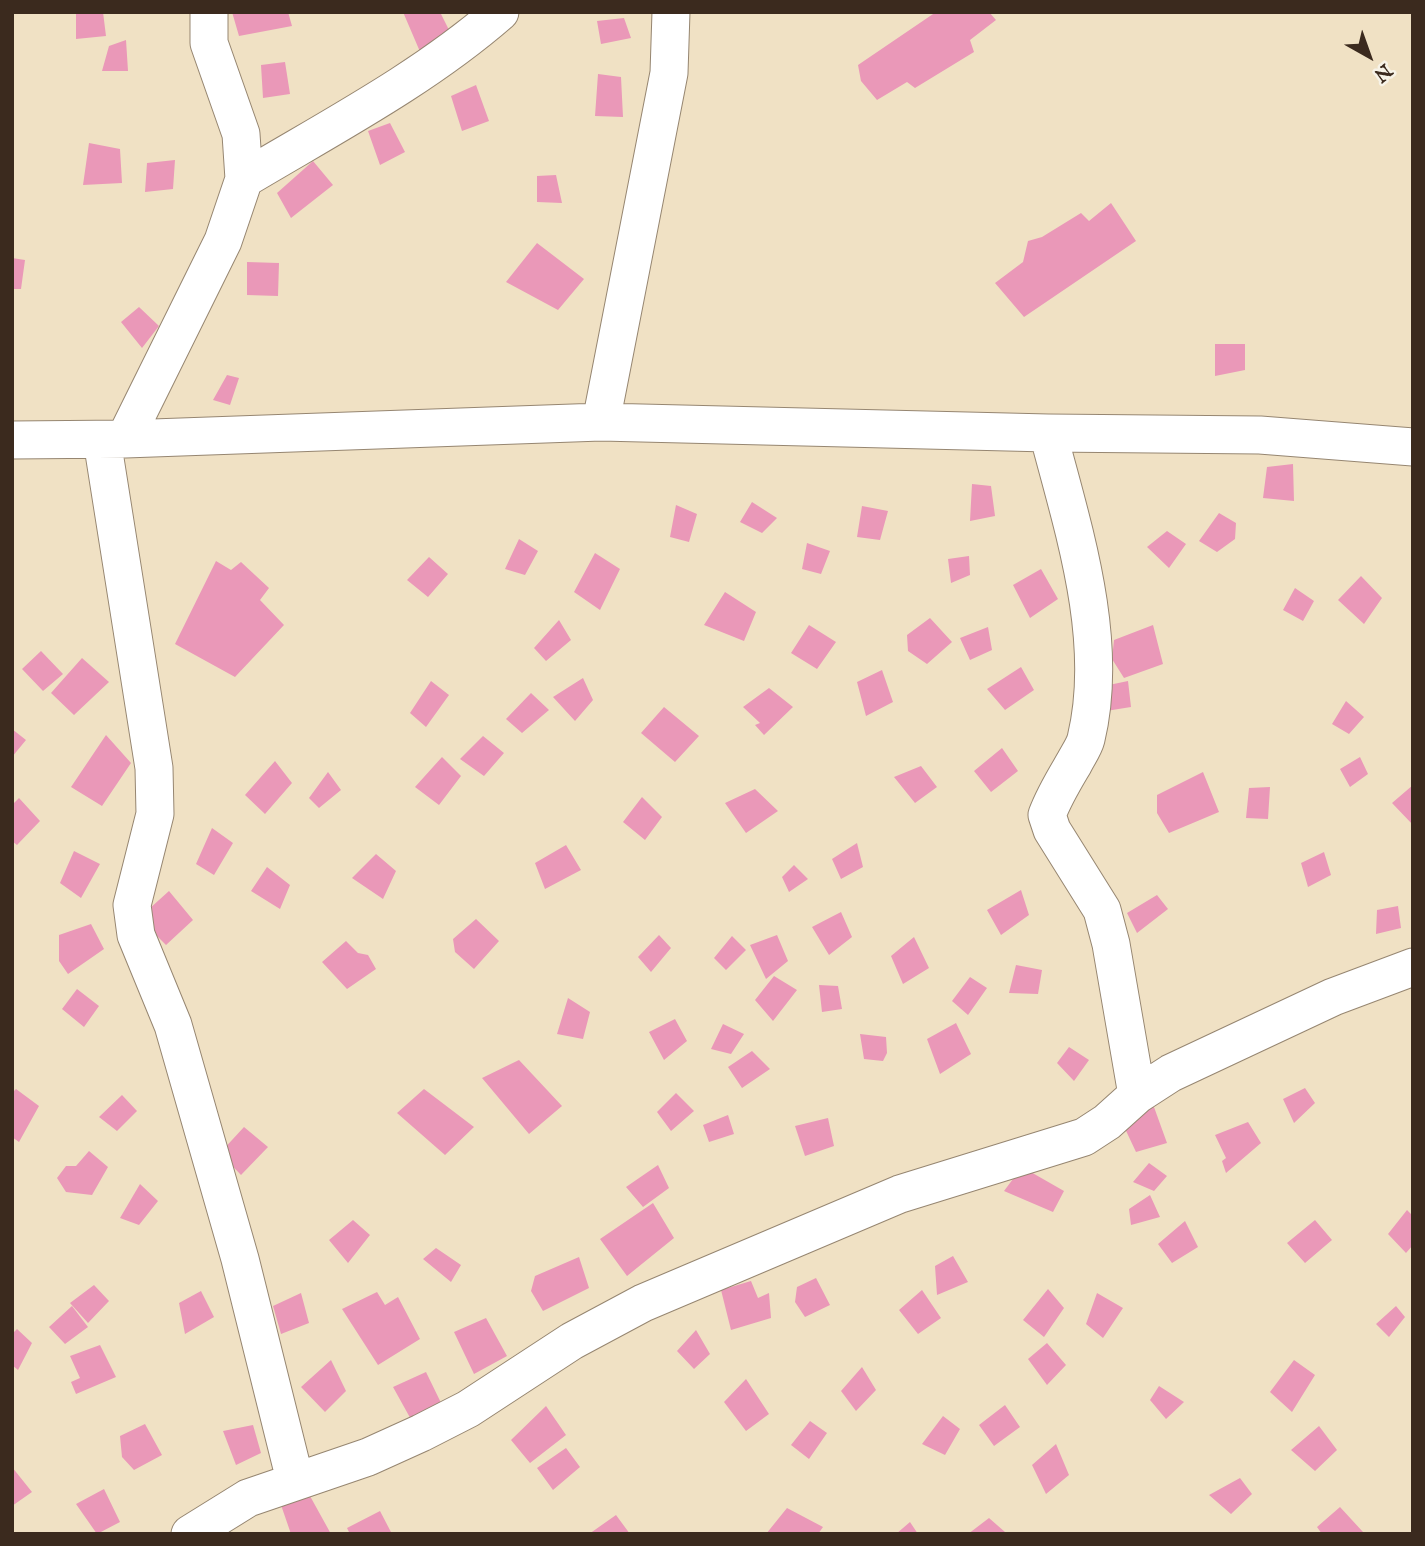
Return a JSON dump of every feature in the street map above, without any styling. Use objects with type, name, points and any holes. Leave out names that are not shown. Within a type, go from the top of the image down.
[{"type":"street","points":[[209,12],[209,43],[241,134],[244,179],[223,241],[114,439],[154,768],[155,814],[132,905],[136,935],[177,1038],[240,1259],[295,1480]]},
{"type":"street","points":[[244,179],[402,84],[470,39],[500,12]]},
{"type":"street","points":[[601,422],[669,73],[671,12]]},
{"type":"street","points":[[12,440],[114,439],[601,422],[1048,433],[1260,435],[1413,447]]},
{"type":"street","points":[[1048,433],[1076,537],[1093,638],[1093,696],[1086,742],[1060,786],[1047,815],[1052,830],[1102,910],[1111,944],[1137,1095]]},
{"type":"street","points":[[190,1534],[248,1497],[368,1457],[421,1433],[467,1409],[572,1341],[643,1303],[900,1194],[1084,1137],[1107,1122],[1137,1095],[1171,1073],[1333,997],[1413,967]]},
{"type":"building","points":[[76,12],[103,12],[106,36],[76,39]]},
{"type":"building","points":[[232,12],[288,12],[292,26],[239,36]]},
{"type":"building","points":[[403,12],[440,12],[452,36],[421,54]]},
{"type":"building","points":[[936,12],[989,12],[996,20],[970,40],[974,52],[915,88],[907,82],[877,100],[861,81],[858,65]]},
{"type":"building","points":[[624,18],[631,38],[601,44],[597,21]]},
{"type":"building","points":[[126,40],[128,71],[102,71],[109,46]]},
{"type":"building","points":[[285,62],[290,94],[263,98],[261,65]]},
{"type":"building","points":[[598,74],[621,77],[623,117],[595,116]]},
{"type":"building","points":[[476,85],[489,121],[462,131],[451,96]]},
{"type":"building","points":[[390,123],[405,152],[380,165],[368,131]]},
{"type":"building","points":[[89,143],[120,149],[122,183],[83,185]]},
{"type":"building","points":[[175,160],[173,189],[145,192],[147,163]]},
{"type":"building","points":[[313,161],[333,185],[291,218],[277,193]]},
{"type":"building","points":[[556,175],[562,203],[537,202],[537,176]]},
{"type":"building","points":[[1111,203],[1136,241],[1024,317],[995,283],[1023,262],[1028,241],[1042,237],[1081,213],[1089,221]]},
{"type":"building","points":[[537,243],[584,279],[558,310],[506,282]]},
{"type":"building","points":[[12,258],[25,260],[21,289],[12,289]]},
{"type":"building","points":[[247,262],[279,263],[278,296],[247,295]]},
{"type":"building","points":[[139,307],[159,326],[142,348],[121,322]]},
{"type":"building","points":[[1215,344],[1245,344],[1245,370],[1215,376]]},
{"type":"building","points":[[227,375],[239,378],[230,405],[213,400]]},
{"type":"building","points":[[1293,464],[1294,501],[1263,498],[1267,467]]},
{"type":"building","points":[[972,484],[991,486],[995,516],[970,521]]},
{"type":"building","points":[[752,502],[777,518],[762,533],[740,522]]},
{"type":"building","points":[[676,505],[697,514],[689,542],[670,537]]},
{"type":"building","points":[[862,506],[888,511],[880,540],[857,537]]},
{"type":"building","points":[[1219,513],[1236,523],[1235,539],[1217,552],[1199,541]]},
{"type":"building","points":[[1167,531],[1186,544],[1169,568],[1147,547]]},
{"type":"building","points":[[519,539],[538,551],[525,575],[505,569]]},
{"type":"building","points":[[807,543],[830,551],[821,574],[802,569]]},
{"type":"building","points":[[595,553],[620,569],[600,610],[574,592]]},
{"type":"building","points":[[969,556],[970,575],[951,583],[948,559]]},
{"type":"building","points":[[429,557],[448,574],[428,597],[407,580]]},
{"type":"building","points":[[216,561],[231,570],[241,562],[269,588],[260,600],[284,625],[235,677],[175,644]]},
{"type":"building","points":[[1041,569],[1058,599],[1030,618],[1013,585]]},
{"type":"building","points":[[1361,576],[1382,598],[1364,624],[1338,600]]},
{"type":"building","points":[[1295,588],[1314,601],[1303,621],[1283,610]]},
{"type":"building","points":[[725,592],[756,612],[744,641],[704,625]]},
{"type":"building","points":[[930,618],[952,642],[927,664],[908,651],[907,635]]},
{"type":"building","points":[[559,620],[571,640],[546,661],[534,648]]},
{"type":"building","points":[[809,625],[836,642],[817,669],[791,653]]},
{"type":"building","points":[[1153,625],[1163,664],[1124,678],[1112,659],[1114,640]]},
{"type":"building","points":[[988,627],[992,650],[970,660],[960,638]]},
{"type":"building","points":[[41,651],[63,674],[43,691],[22,669]]},
{"type":"building","points":[[82,658],[109,682],[74,715],[51,693]]},
{"type":"building","points":[[1021,667],[1034,690],[1005,710],[987,689]]},
{"type":"building","points":[[882,670],[893,702],[866,716],[857,682]]},
{"type":"building","points":[[583,678],[593,700],[575,721],[553,697]]},
{"type":"building","points":[[431,681],[449,695],[426,727],[410,713]]},
{"type":"building","points":[[1128,681],[1131,707],[1106,711],[1104,686]]},
{"type":"building","points":[[769,688],[793,707],[764,735],[755,725],[760,723],[743,707]]},
{"type":"building","points":[[531,693],[549,710],[522,733],[506,719]]},
{"type":"building","points":[[1346,701],[1364,717],[1349,734],[1332,724]]},
{"type":"building","points":[[664,707],[699,736],[675,762],[641,733]]},
{"type":"building","points":[[12,729],[26,740],[12,757]]},
{"type":"building","points":[[106,735],[131,763],[102,806],[71,787]]},
{"type":"building","points":[[483,736],[504,753],[484,776],[460,759]]},
{"type":"building","points":[[1002,748],[1018,771],[991,792],[974,771]]},
{"type":"building","points":[[442,757],[461,776],[439,805],[415,787]]},
{"type":"building","points":[[1360,757],[1368,774],[1350,787],[1340,769]]},
{"type":"building","points":[[275,761],[292,783],[265,814],[245,795]]},
{"type":"building","points":[[921,766],[937,787],[915,803],[894,777]]},
{"type":"building","points":[[328,772],[341,790],[319,808],[309,798]]},
{"type":"building","points":[[1203,772],[1219,812],[1169,833],[1157,813],[1157,795]]},
{"type":"building","points":[[1413,785],[1413,825],[1392,803]]},
{"type":"building","points":[[1270,787],[1268,819],[1246,818],[1249,788]]},
{"type":"building","points":[[755,789],[778,811],[746,833],[725,803]]},
{"type":"building","points":[[642,797],[662,817],[645,840],[623,822]]},
{"type":"building","points":[[19,798],[40,821],[17,845],[12,841],[12,805]]},
{"type":"building","points":[[212,828],[233,843],[214,875],[196,864]]},
{"type":"building","points":[[857,843],[863,867],[841,879],[832,859]]},
{"type":"building","points":[[566,845],[581,870],[545,889],[535,863]]},
{"type":"building","points":[[74,851],[100,864],[81,898],[60,883]]},
{"type":"building","points":[[1324,852],[1331,875],[1308,887],[1301,863]]},
{"type":"building","points":[[376,854],[396,871],[383,899],[352,878]]},
{"type":"building","points":[[794,865],[808,879],[789,892],[782,877]]},
{"type":"building","points":[[267,867],[290,885],[280,909],[251,891]]},
{"type":"building","points":[[1021,890],[1029,915],[1001,935],[987,910]]},
{"type":"building","points":[[169,891],[193,920],[166,945],[139,918]]},
{"type":"building","points":[[1157,895],[1168,909],[1137,933],[1127,913]]},
{"type":"building","points":[[1398,906],[1401,928],[1376,934],[1377,910]]},
{"type":"building","points":[[841,912],[852,937],[829,955],[812,927]]},
{"type":"building","points":[[476,919],[499,941],[474,969],[455,952],[453,939]]},
{"type":"building","points":[[91,924],[104,949],[68,974],[59,961],[59,935]]},
{"type":"building","points":[[659,935],[671,948],[651,972],[638,957]]},
{"type":"building","points":[[777,935],[788,961],[766,979],[750,945]]},
{"type":"building","points":[[732,936],[746,950],[726,970],[714,958]]},
{"type":"building","points":[[914,937],[929,968],[903,984],[891,956]]},
{"type":"building","points":[[346,941],[358,953],[368,955],[376,969],[347,989],[322,962]]},
{"type":"building","points":[[1016,965],[1042,970],[1038,994],[1009,993]]},
{"type":"building","points":[[774,976],[797,990],[773,1021],[755,1000]]},
{"type":"building","points":[[970,977],[987,988],[968,1015],[952,1001]]},
{"type":"building","points":[[819,985],[838,986],[842,1009],[822,1012]]},
{"type":"building","points":[[77,989],[99,1006],[84,1027],[62,1009]]},
{"type":"building","points":[[568,998],[590,1012],[583,1039],[557,1034]]},
{"type":"building","points":[[675,1019],[687,1041],[664,1060],[649,1032]]},
{"type":"building","points":[[956,1023],[971,1054],[940,1074],[927,1039]]},
{"type":"building","points":[[723,1024],[744,1034],[731,1054],[711,1049]]},
{"type":"building","points":[[860,1034],[886,1037],[887,1053],[883,1061],[864,1059]]},
{"type":"building","points":[[1069,1047],[1089,1060],[1074,1081],[1057,1063]]},
{"type":"building","points":[[752,1051],[770,1069],[742,1088],[728,1067]]},
{"type":"building","points":[[519,1060],[562,1106],[529,1134],[482,1078]]},
{"type":"building","points":[[1305,1088],[1315,1103],[1294,1123],[1283,1099]]},
{"type":"building","points":[[16,1089],[39,1106],[19,1142],[12,1137],[12,1093]]},
{"type":"building","points":[[424,1089],[474,1127],[445,1155],[397,1113]]},
{"type":"building","points":[[676,1093],[694,1111],[671,1131],[657,1112]]},
{"type":"building","points":[[122,1095],[137,1111],[117,1131],[99,1117]]},
{"type":"building","points":[[1150,1096],[1167,1143],[1136,1152],[1120,1118]]},
{"type":"building","points":[[728,1115],[734,1134],[709,1142],[703,1125]]},
{"type":"building","points":[[828,1118],[834,1146],[805,1156],[795,1126]]},
{"type":"building","points":[[1248,1122],[1261,1143],[1226,1173],[1222,1161],[1226,1158],[1215,1135]]},
{"type":"building","points":[[244,1127],[268,1147],[241,1175],[220,1153]]},
{"type":"building","points":[[89,1151],[108,1167],[92,1195],[66,1192],[57,1178],[66,1166],[76,1166]]},
{"type":"building","points":[[1149,1163],[1167,1176],[1154,1191],[1133,1182]]},
{"type":"building","points":[[658,1165],[669,1188],[643,1207],[626,1187]]},
{"type":"building","points":[[1022,1167],[1064,1191],[1053,1212],[1004,1191]]},
{"type":"building","points":[[140,1184],[158,1201],[139,1225],[120,1218]]},
{"type":"building","points":[[1150,1195],[1160,1217],[1131,1225],[1129,1209]]},
{"type":"building","points":[[653,1203],[674,1238],[627,1276],[600,1239]]},
{"type":"building","points":[[1407,1210],[1413,1216],[1413,1245],[1406,1253],[1388,1234]]},
{"type":"building","points":[[353,1220],[370,1235],[348,1263],[329,1240]]},
{"type":"building","points":[[1315,1220],[1332,1240],[1305,1263],[1287,1243]]},
{"type":"building","points":[[1185,1221],[1198,1247],[1172,1263],[1158,1244]]},
{"type":"building","points":[[436,1248],[461,1265],[451,1282],[423,1259]]},
{"type":"building","points":[[953,1256],[968,1282],[937,1295],[935,1266]]},
{"type":"building","points":[[579,1257],[589,1288],[543,1311],[531,1291],[535,1276]]},
{"type":"building","points":[[816,1278],[830,1305],[805,1317],[795,1302],[797,1287]]},
{"type":"building","points":[[751,1281],[758,1298],[769,1293],[771,1318],[731,1330],[721,1290]]},
{"type":"building","points":[[94,1285],[109,1301],[88,1323],[70,1303]]},
{"type":"building","points":[[1048,1289],[1064,1308],[1044,1337],[1023,1320]]},
{"type":"building","points":[[922,1290],[941,1318],[918,1334],[899,1310]]},
{"type":"building","points":[[201,1291],[214,1317],[185,1334],[179,1303]]},
{"type":"building","points":[[377,1292],[385,1305],[398,1297],[420,1339],[378,1365],[342,1309]]},
{"type":"building","points":[[301,1293],[309,1323],[281,1334],[273,1306]]},
{"type":"building","points":[[1097,1293],[1123,1308],[1103,1338],[1086,1324]]},
{"type":"building","points":[[72,1306],[88,1327],[65,1344],[49,1327]]},
{"type":"building","points":[[1396,1306],[1405,1317],[1389,1337],[1376,1324]]},
{"type":"building","points":[[486,1318],[507,1356],[474,1374],[454,1332]]},
{"type":"building","points":[[17,1329],[32,1343],[18,1370],[12,1365],[12,1334]]},
{"type":"building","points":[[696,1330],[710,1354],[694,1369],[677,1351]]},
{"type":"building","points":[[1047,1343],[1066,1365],[1047,1385],[1028,1359]]},
{"type":"building","points":[[100,1345],[116,1377],[76,1394],[71,1382],[80,1378],[70,1356]]},
{"type":"building","points":[[331,1360],[346,1391],[325,1412],[301,1387]]},
{"type":"building","points":[[1294,1360],[1315,1375],[1292,1412],[1270,1392]]},
{"type":"building","points":[[862,1367],[876,1390],[856,1411],[841,1391]]},
{"type":"building","points":[[426,1372],[444,1409],[413,1423],[393,1387]]},
{"type":"building","points":[[746,1379],[769,1414],[746,1431],[724,1402]]},
{"type":"building","points":[[1159,1386],[1184,1402],[1166,1419],[1150,1400]]},
{"type":"building","points":[[1005,1405],[1020,1427],[994,1446],[979,1425]]},
{"type":"building","points":[[546,1406],[566,1435],[530,1463],[511,1440]]},
{"type":"building","points":[[943,1416],[960,1429],[945,1455],[922,1444]]},
{"type":"building","points":[[810,1421],[827,1433],[809,1459],[791,1445]]},
{"type":"building","points":[[145,1424],[162,1455],[134,1470],[122,1457],[120,1436]]},
{"type":"building","points":[[253,1425],[261,1453],[236,1465],[223,1431]]},
{"type":"building","points":[[1319,1426],[1337,1450],[1315,1471],[1291,1450]]},
{"type":"building","points":[[1056,1444],[1069,1475],[1046,1494],[1032,1465]]},
{"type":"building","points":[[566,1448],[580,1467],[553,1490],[537,1468]]},
{"type":"building","points":[[12,1467],[32,1492],[12,1506]]},
{"type":"building","points":[[1240,1478],[1252,1494],[1231,1514],[1209,1495]]},
{"type":"building","points":[[104,1489],[120,1522],[97,1534],[76,1504]]},
{"type":"building","points":[[310,1496],[331,1534],[291,1534],[281,1505]]},
{"type":"building","points":[[1340,1507],[1363,1532],[1322,1534],[1317,1527]]},
{"type":"building","points":[[787,1508],[823,1527],[818,1534],[766,1534]]},
{"type":"building","points":[[380,1511],[392,1534],[350,1534],[347,1528]]},
{"type":"building","points":[[616,1515],[630,1534],[589,1534]]},
{"type":"building","points":[[989,1518],[1004,1534],[968,1534]]},
{"type":"building","points":[[910,1522],[918,1534],[896,1534]]}]
